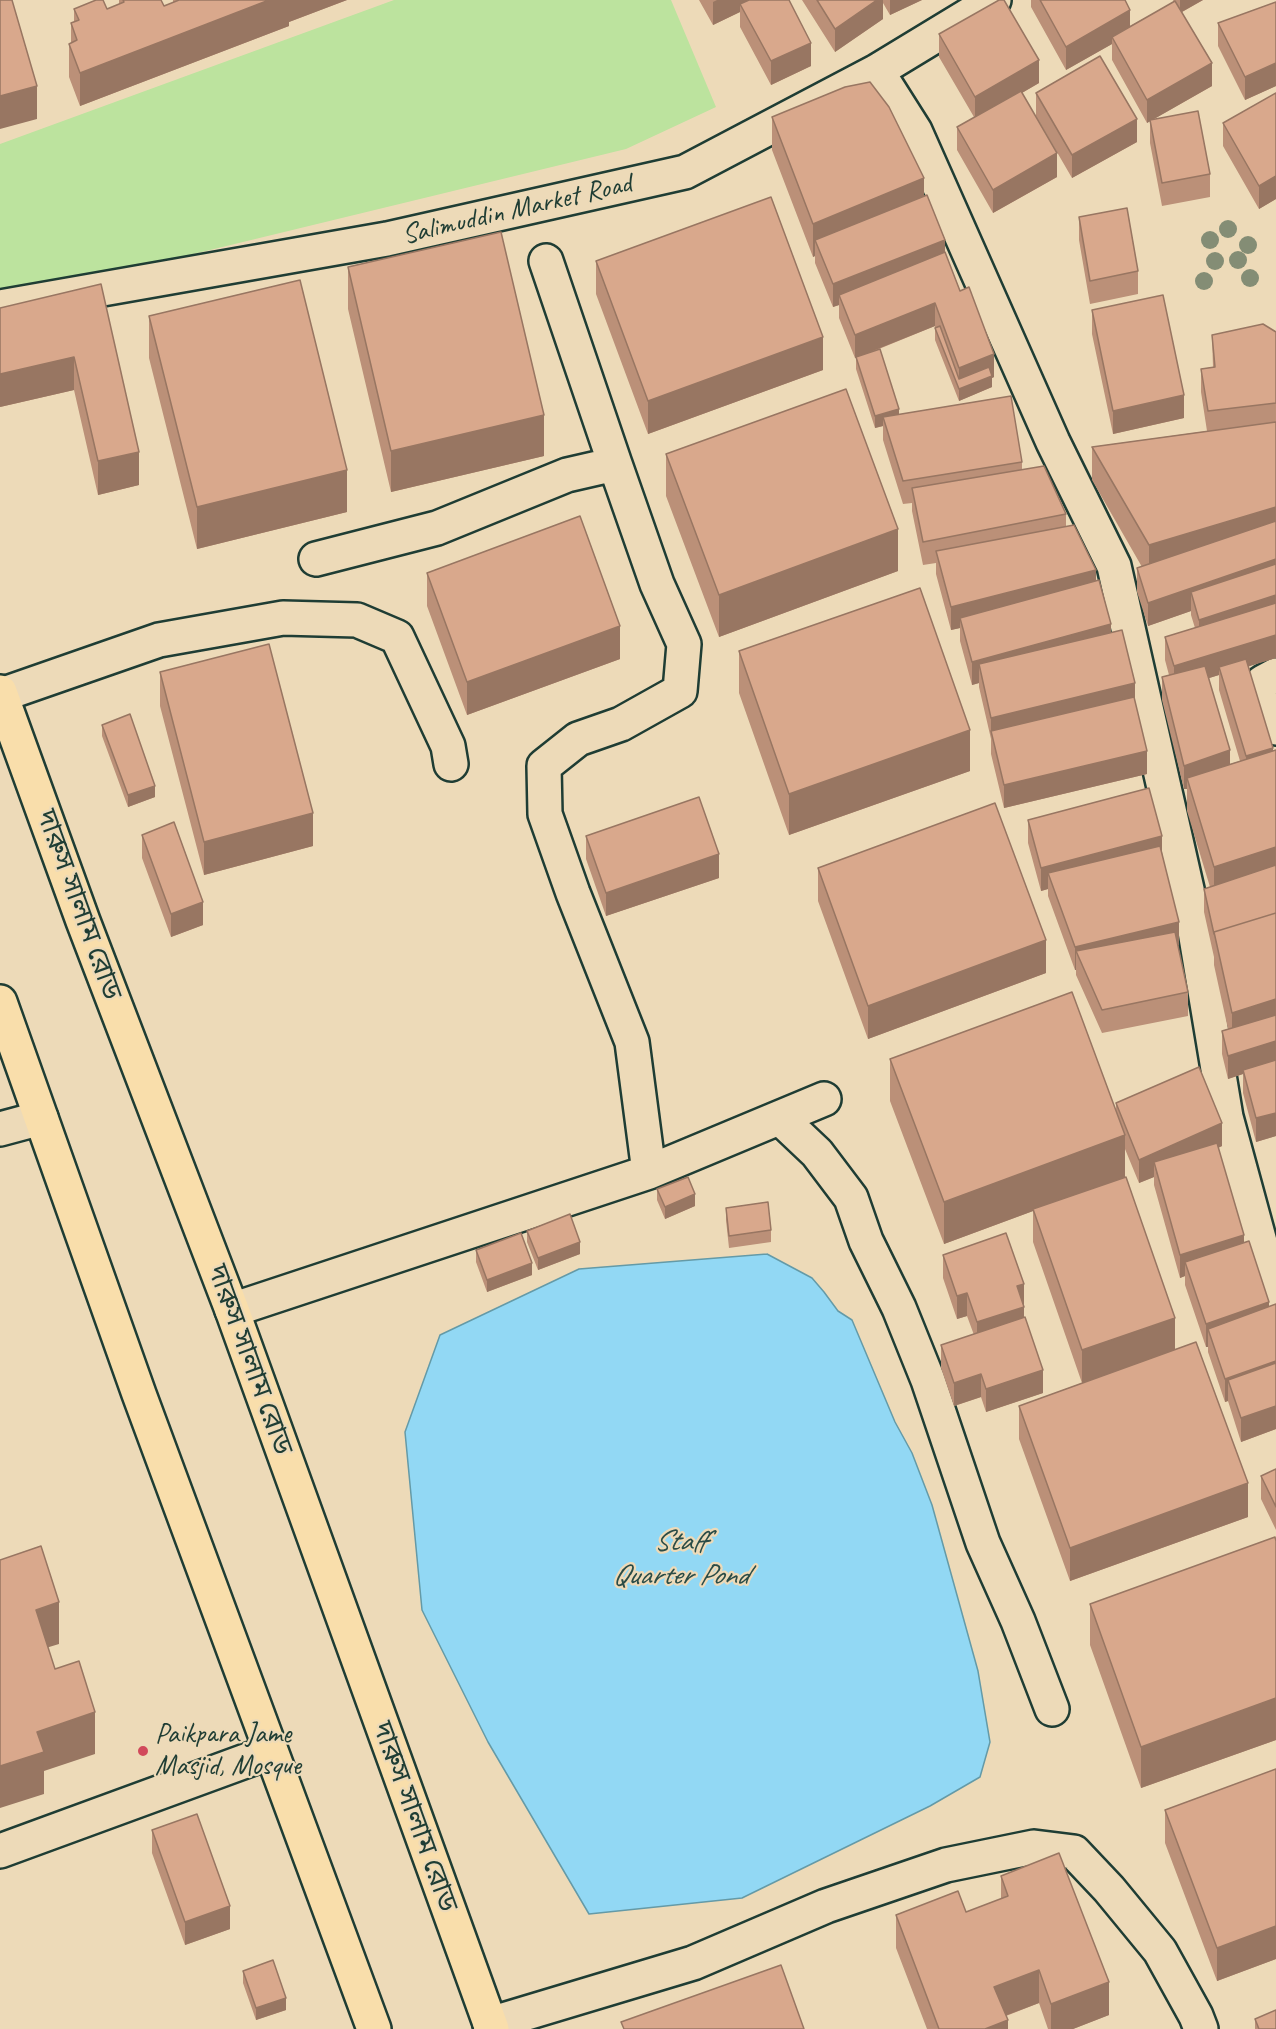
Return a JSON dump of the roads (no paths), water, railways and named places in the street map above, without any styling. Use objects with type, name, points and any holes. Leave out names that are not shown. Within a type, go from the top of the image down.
[{"type":"main road","name":"দারুস সালাম রোড","points":[[0,694],[83,921],[232,1310],[491,2026]]},
{"type":"main road","points":[[0,1002],[139,1394],[374,2029]]},
{"type":"street","name":"Salimuddin Market Road","points":[[0,307],[387,239],[685,172],[877,71],[994,0]]},
{"type":"street","points":[[877,71],[915,131],[1053,442],[1114,566],[1191,908],[1226,1117],[1276,1301]]},
{"type":"street","points":[[546,261],[657,584],[684,644],[680,691],[621,724],[578,739],[544,766],[545,814],[573,893],[632,1042],[649,1172]]},
{"type":"street","points":[[316,559],[437,528],[567,475],[615,464]]},
{"type":"street","points":[[0,694],[159,640],[283,618],[357,621],[397,637],[448,746],[451,764]]},
{"type":"street","points":[[1268,680],[1276,728]]},
{"type":"street","points":[[232,1310],[649,1172],[824,1099]]},
{"type":"street","points":[[0,1129],[41,1118]]},
{"type":"street","points":[[780,1118],[817,1153],[851,1198],[866,1241],[899,1308],[928,1380],[983,1543],[1018,1621],[1052,1709]]},
{"type":"street","points":[[0,1851],[270,1752]]},
{"type":"street","points":[[491,2026],[693,1964],[826,1906],[946,1865],[1034,1847],[1074,1852],[1109,1889],[1160,1951],[1201,2029]]},
{"type":"water","name":"Staff Quarter Pond","points":[[767,1254],[812,1278],[838,1311],[852,1320],[895,1422],[912,1453],[932,1505],[978,1671],[990,1742],[980,1777],[930,1806],[742,1898],[589,1914],[488,1742],[422,1610],[405,1432],[440,1335],[579,1269]]},
{"type":"place","name":"Paikpara Jame Masjid, Mosque","points":[[143,1751]]}]
